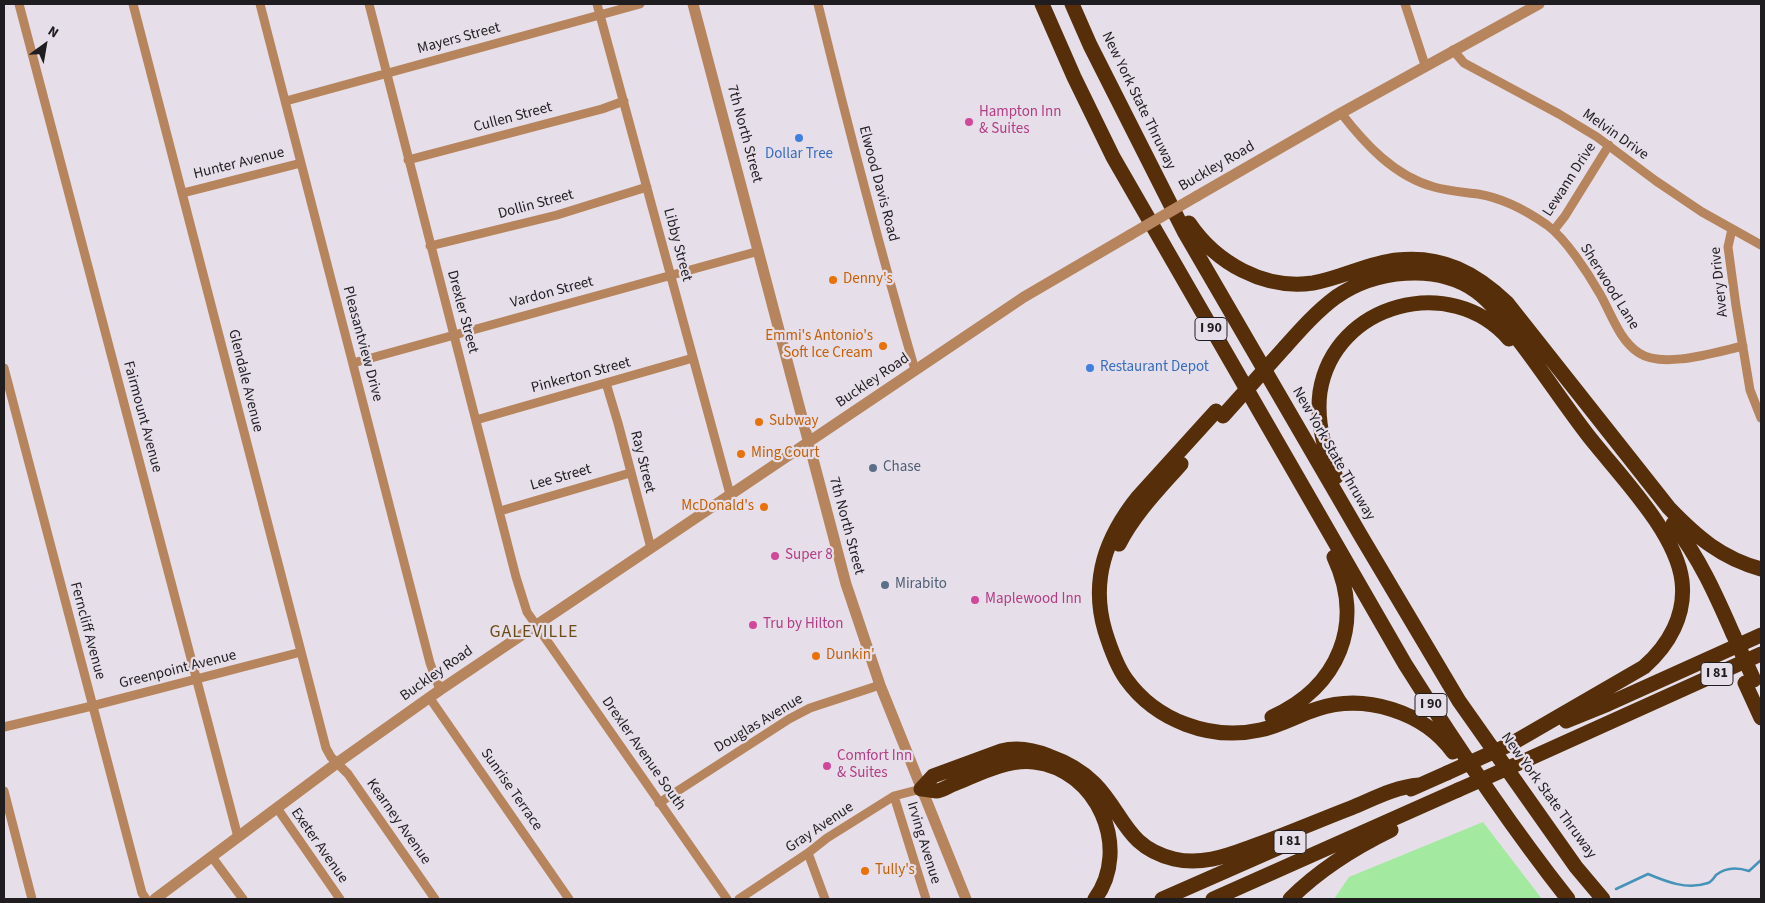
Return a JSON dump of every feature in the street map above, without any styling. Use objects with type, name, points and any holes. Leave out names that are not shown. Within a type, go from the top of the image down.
[{"type":"highway","name":"I 90","points":[[1042,4],[1074,77],[1113,157],[1405,664],[1456,744],[1526,845],[1568,899]]},
{"type":"highway","name":"New York State Thruway","points":[[1072,4],[1090,45],[1185,233],[1361,536],[1459,701],[1576,867],[1603,899]]},
{"type":"highway","points":[[1148,162],[1196,234],[1218,256],[1244,272],[1265,280],[1288,283],[1312,283],[1396,260],[1438,262],[1475,276],[1506,303],[1668,508],[1688,529],[1724,555],[1748,566],[1761,569]]},
{"type":"highway","points":[[1311,500],[1342,574],[1347,596],[1348,616],[1339,652],[1320,684],[1304,699],[1286,710],[1267,719],[1244,723],[1223,724],[1201,721],[1180,713],[1162,702],[1146,689],[1125,662],[1111,624],[1109,583],[1118,546],[1126,530],[1142,508],[1219,414],[1281,344],[1300,316],[1323,295],[1379,264]]},
{"type":"highway","points":[[1281,344],[1338,296],[1356,286],[1375,279],[1414,273],[1438,275],[1460,282],[1476,291],[1501,316],[1586,433],[1670,534],[1689,562],[1730,637]]},
{"type":"highway","points":[[1361,536],[1328,458],[1320,426],[1319,409],[1326,371],[1336,351],[1352,333],[1370,319],[1399,307],[1422,302],[1443,303],[1467,308],[1500,329],[1556,390]]},
{"type":"highway","points":[[1219,414],[1138,497],[1126,511],[1109,541],[1103,561],[1099,603],[1109,644],[1126,679],[1156,709],[1171,718],[1200,729],[1219,732],[1240,733],[1262,730],[1318,708],[1336,704],[1360,703],[1388,707],[1427,728],[1448,746],[1494,808],[1526,845]]},
{"type":"highway","points":[[1641,473],[1658,506],[1686,541],[1700,563],[1749,682],[1761,718]]},
{"type":"highway","points":[[1511,744],[1644,667],[1662,650],[1673,631],[1682,603],[1683,591],[1677,559],[1658,525],[1628,484]]},
{"type":"highway","name":"I 81","points":[[1162,899],[1511,744],[1608,704],[1761,636]]},
{"type":"highway","name":"I 81","points":[[1213,899],[1761,654]]},
{"type":"highway","points":[[1672,694],[1761,664]]},
{"type":"highway","points":[[1749,682],[1761,697]]},
{"type":"highway","points":[[921,788],[933,776],[1000,751],[1016,749],[1040,752],[1075,767],[1092,781],[1123,824],[1146,847],[1174,859],[1194,862],[1220,858],[1390,792],[1419,785]]},
{"type":"highway","points":[[921,788],[938,791],[998,766],[1017,762],[1048,765],[1068,775],[1082,785],[1098,804],[1110,836],[1111,845],[1104,882],[1095,899]]},
{"type":"highway","points":[[1290,899],[1333,863],[1376,837],[1410,821],[1458,790]]},
{"type":"street","name":"Fairmount Avenue","points":[[19,4],[238,837]]},
{"type":"street","name":"Glendale Avenue","points":[[133,4],[326,748],[330,757],[337,763]]},
{"type":"street","name":"Pleasantview Drive","points":[[260,4],[430,663],[440,690]]},
{"type":"street","name":"Drexler Street","points":[[369,4],[430,246],[524,603],[527,612],[536,625]]},
{"type":"street","name":"Libby Street","points":[[597,4],[730,494]]},
{"type":"street","name":"Mayers Street","points":[[286,101],[640,4]]},
{"type":"street","name":"7th North Street","points":[[693,4],[846,584],[880,685],[966,899]]},
{"type":"street","name":"Elwood Davis Road","points":[[818,4],[888,278],[915,370]]},
{"type":"street","points":[[1405,4],[1426,65]]},
{"type":"street","name":"Buckley Road","points":[[155,899],[429,697],[1024,297],[1341,113],[1539,4]]},
{"type":"street","name":"Melvin Drive","points":[[1453,50],[1464,63],[1559,114],[1609,145],[1656,181],[1702,212],[1761,245]]},
{"type":"street","name":"Cullen Street","points":[[408,160],[602,109],[624,101]]},
{"type":"street","name":"Sherwood Lane","points":[[1341,113],[1372,150],[1398,170],[1433,187],[1453,192],[1479,194],[1498,200],[1526,212],[1554,230],[1586,272],[1629,344],[1639,353],[1657,359],[1680,358],[1743,346]]},
{"type":"street","name":"Lewann Drive","points":[[1554,230],[1609,145]]},
{"type":"street","name":"Hunter Avenue","points":[[182,192],[301,163]]},
{"type":"street","name":"Dollin Street","points":[[430,246],[557,215],[647,187]]},
{"type":"street","name":"Avery Drive","points":[[1732,229],[1728,247],[1743,346],[1750,390],[1761,418]]},
{"type":"street","name":"Vardon Street","points":[[353,363],[759,251]]},
{"type":"street","name":"Pinkerton Street","points":[[476,420],[694,358]]},
{"type":"street","name":"Ferncliff Avenue","points":[[4,368],[142,893],[146,899]]},
{"type":"street","name":"Ray Street","points":[[606,383],[650,548]]},
{"type":"street","name":"Lee Street","points":[[500,510],[630,473]]},
{"type":"street","name":"Drexler Avenue South","points":[[536,625],[727,899]]},
{"type":"street","name":"Greenpoint Avenue","points":[[4,727],[301,652]]},
{"type":"street","name":"Douglas Avenue","points":[[660,804],[803,712],[880,685]]},
{"type":"street","name":"Sunrise Terrace","points":[[429,697],[569,899]]},
{"type":"street","name":"Kearney Avenue","points":[[337,763],[348,774],[435,899]]},
{"type":"street","name":"Gray Avenue","points":[[739,899],[808,853],[826,838],[894,796],[921,788]]},
{"type":"street","points":[[4,791],[32,899]]},
{"type":"street","name":"Irving Avenue","points":[[894,796],[926,899]]},
{"type":"street","name":"Exeter Avenue","points":[[277,808],[340,899]]},
{"type":"street","points":[[808,853],[825,899]]},
{"type":"street","points":[[212,857],[243,899]]},
{"type":"green space","points":[[1483,822],[1542,899],[1334,899],[1349,877]]},
{"type":"waterway","points":[[1616,889],[1648,874],[1677,884],[1700,885],[1709,882],[1720,872],[1728,869],[1736,868],[1749,871],[1761,860]]},
{"type":"place","name":"Hampton Inn & Suites","points":[[969,122]]},
{"type":"place","name":"Dollar Tree","points":[[799,138]]},
{"type":"place","name":"Denny's","points":[[833,280]]},
{"type":"place","name":"Emmi's Antonio's Soft Ice Cream","points":[[883,346]]},
{"type":"place","name":"Restaurant Depot","points":[[1090,368]]},
{"type":"place","name":"Subway","points":[[759,422]]},
{"type":"place","name":"Ming Court","points":[[741,454]]},
{"type":"place","name":"Chase","points":[[873,468]]},
{"type":"place","name":"McDonald's","points":[[764,507]]},
{"type":"place","name":"Super 8","points":[[775,556]]},
{"type":"place","name":"Mirabito","points":[[885,585]]},
{"type":"place","name":"Maplewood Inn","points":[[975,600]]},
{"type":"place","name":"Tru by Hilton","points":[[753,625]]},
{"type":"place","name":"Dunkin'","points":[[816,656]]},
{"type":"place","name":"Comfort Inn & Suites","points":[[827,766]]},
{"type":"place","name":"Tully's","points":[[865,871]]},
{"type":"district","name":"GALEVILLE","points":[[534,633]]}]
